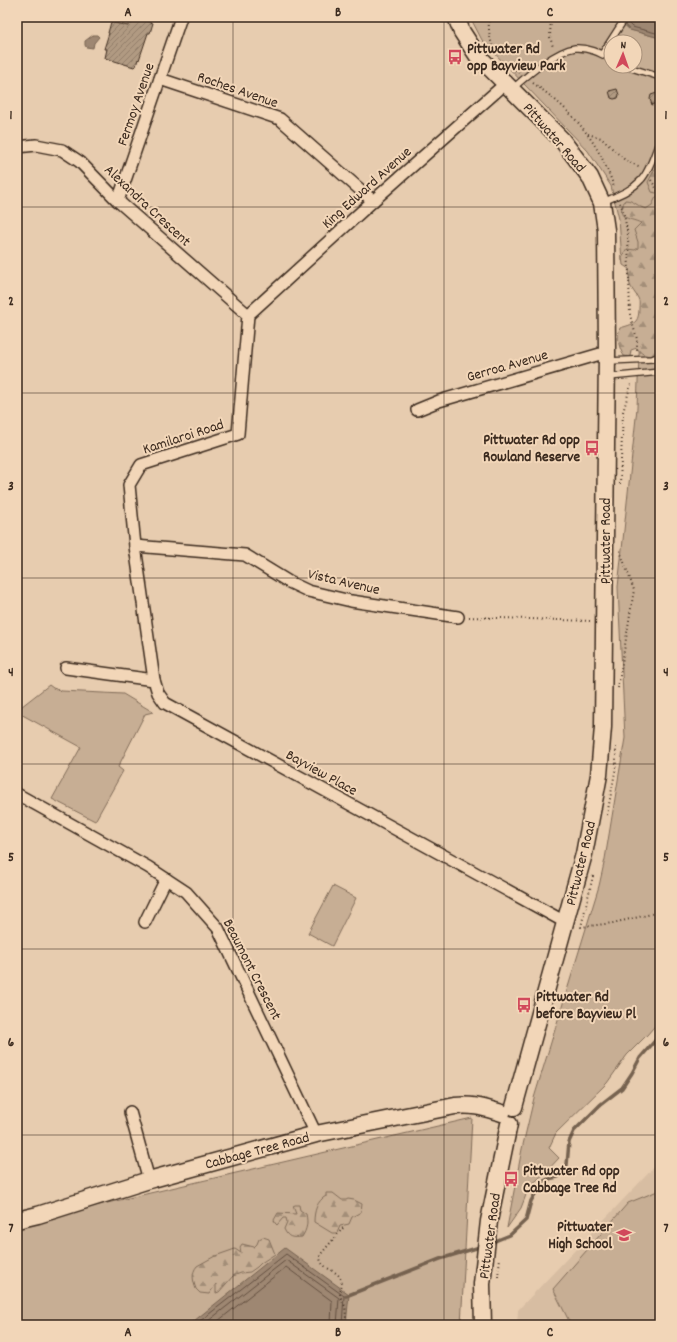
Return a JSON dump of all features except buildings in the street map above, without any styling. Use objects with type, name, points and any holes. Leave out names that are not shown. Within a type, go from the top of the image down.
[{"type":"main road","name":"Pittwater Road","points":[[456,17],[469,44],[477,55],[556,134],[590,177],[602,202],[606,230],[607,356],[604,727],[599,775],[584,854],[508,1114],[488,1221],[482,1284],[483,1325]]},
{"type":"main road","name":"Cabbage Tree Road","points":[[17,1220],[38,1215],[149,1180],[316,1134],[455,1106],[479,1106],[508,1114]]},
{"type":"street","name":"Fermoy Avenue","points":[[118,201],[181,17]]},
{"type":"street","name":"Roches Avenue","points":[[160,79],[280,119],[373,201]]},
{"type":"street","name":"King Edward Avenue","points":[[248,315],[373,201],[509,86]]},
{"type":"street","name":"Alexandra Crescent","points":[[17,147],[36,145],[62,150],[80,162],[118,201],[248,315]]},
{"type":"street","name":"Kamilaroi Road","points":[[154,680],[135,546],[129,485],[141,465],[238,434],[248,315]]},
{"type":"street","name":"Gerroa Avenue","points":[[417,410],[439,401],[607,356]]},
{"type":"street","name":"Vista Avenue","points":[[135,546],[245,555],[289,582],[308,591],[351,601],[458,617]]},
{"type":"street","points":[[66,668],[154,680]]},
{"type":"street","name":"Bayview Place","points":[[154,680],[158,693],[165,703],[565,922]]},
{"type":"street","name":"Beaumont Crescent","points":[[17,794],[148,867],[186,892],[218,928],[316,1134]]},
{"type":"street","points":[[145,922],[166,879]]},
{"type":"street","points":[[130,1112],[149,1180]]},
{"type":"lane","points":[[509,86],[558,55],[575,48],[589,49],[602,54],[622,23]]},
{"type":"lane","points":[[643,72],[660,77]]},
{"type":"lane","points":[[602,202],[634,186],[642,179],[660,140]]},
{"type":"lane","points":[[607,356],[652,360],[660,356]]},
{"type":"lane","points":[[606,377],[660,372]]},
{"type":"path","points":[[489,17],[488,29],[492,46],[499,58]]},
{"type":"path","points":[[551,17],[550,37],[558,55]]},
{"type":"path","points":[[504,62],[525,77]]},
{"type":"path","points":[[587,134],[601,138],[626,161],[642,167],[660,194]]},
{"type":"path","points":[[458,617],[604,622]]},
{"type":"path","points":[[581,927],[613,923],[660,912]]},
{"type":"path","points":[[343,1228],[320,1255],[320,1259],[324,1266],[336,1273],[341,1279],[342,1284],[340,1294],[345,1307],[346,1325]]},
{"type":"shaded area","name":"Pittwater High School","points":[[660,1161],[660,1325],[517,1325],[518,1310]]},
{"type":"green space","points":[[470,17],[616,17],[630,30],[660,38],[660,1020],[627,1055],[607,1083],[556,1133],[549,1148],[559,1158],[529,1187],[521,1208],[507,1228],[522,1149],[534,1098],[599,886],[605,859],[625,738],[618,587],[637,408],[642,276],[647,260],[622,261],[619,219],[611,186],[588,151],[482,40]]},
{"type":"green space","points":[[659,161],[660,191],[656,193],[652,192],[648,182]]},
{"type":"green space","points":[[660,196],[660,356],[650,356],[644,354],[637,348],[631,350],[630,357],[624,356],[619,343],[618,335],[620,328],[632,324],[637,320],[639,313],[639,299],[630,285],[629,269],[623,265],[622,258],[627,249],[635,250],[638,248],[638,242],[634,230],[641,223],[624,217],[621,211],[622,206],[625,200],[628,200],[646,209],[652,205],[656,197]]},
{"type":"green space","points":[[49,685],[62,691],[123,694],[153,712],[145,714],[118,767],[123,771],[95,821],[52,799],[81,747],[17,712],[17,710]]},
{"type":"green space","points":[[333,886],[356,898],[332,946],[308,933]]},
{"type":"green space","points":[[472,1118],[461,1325],[17,1325],[17,1224]]},
{"type":"green space","name":"Pittwater High School","points":[[660,1190],[660,1325],[571,1325],[553,1289],[628,1203]]},
{"type":"green space","points":[[326,1193],[333,1193],[342,1200],[354,1200],[362,1204],[361,1212],[352,1217],[349,1224],[340,1226],[337,1233],[332,1233],[314,1222],[317,1207],[320,1201],[326,1196]]},
{"type":"green space","points":[[299,1205],[300,1210],[306,1214],[307,1226],[302,1237],[293,1237],[287,1234],[284,1229],[287,1222],[286,1218],[283,1218],[277,1225],[274,1220],[278,1213],[296,1214],[293,1206]]},
{"type":"green space","points":[[263,1237],[269,1239],[275,1254],[250,1272],[233,1276],[219,1292],[216,1293],[216,1284],[209,1294],[200,1293],[196,1289],[193,1277],[197,1266],[215,1256],[235,1249],[241,1253],[240,1247],[242,1244],[254,1247],[259,1239]]},
{"type":"water","points":[[616,17],[660,17],[660,38],[630,30]]},
{"type":"water","points":[[93,35],[97,35],[99,37],[94,43],[93,48],[86,47],[85,41]]},
{"type":"water","points":[[285,1248],[349,1294],[346,1325],[189,1325]]},
{"type":"waterway","points":[[490,1243],[510,1235],[526,1220],[531,1201],[542,1182],[558,1177],[567,1165],[569,1142],[574,1131],[600,1105],[622,1088],[640,1058],[660,1035]]},
{"type":"waterway","points":[[346,1296],[440,1259],[483,1246]]},
{"type":"place","name":"Pittwater Rd opp Bayview Park","points":[[455,57]]},
{"type":"place","name":"Pittwater Rd opp Rowland Reserve","points":[[592,448]]},
{"type":"place","name":"Pittwater Rd before Bayview Pl","points":[[524,1005]]},
{"type":"place","name":"Pittwater Rd opp Cabbage Tree Rd","points":[[511,1179]]},
{"type":"place","name":"Pittwater High School","points":[[624,1235]]}]
